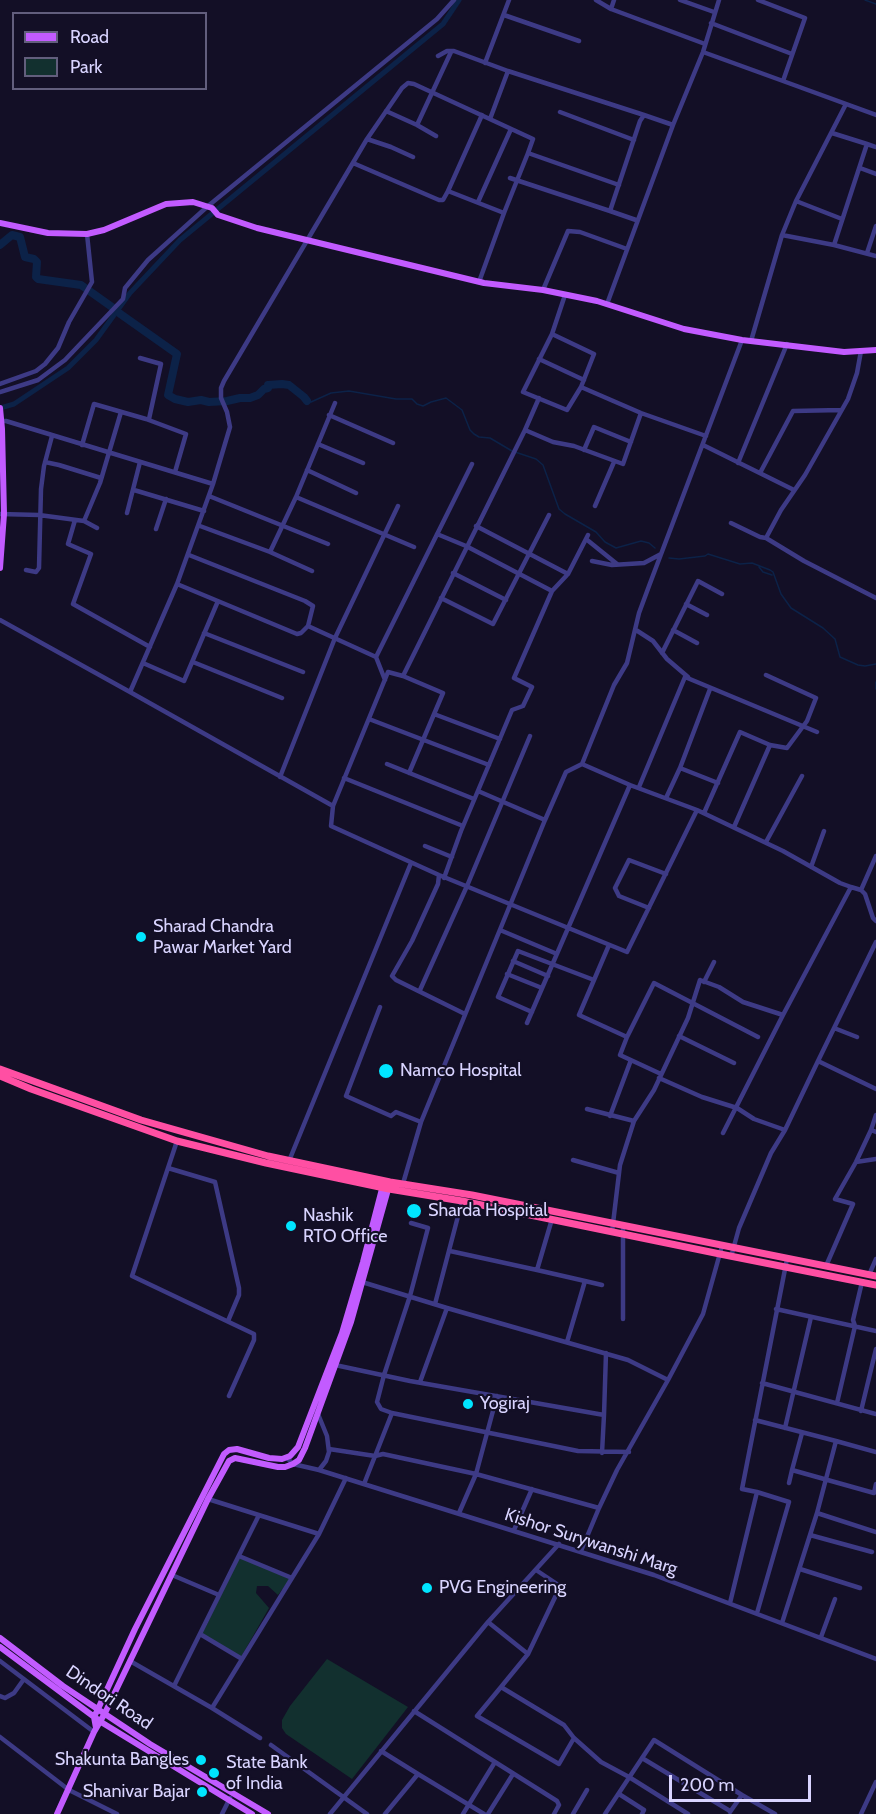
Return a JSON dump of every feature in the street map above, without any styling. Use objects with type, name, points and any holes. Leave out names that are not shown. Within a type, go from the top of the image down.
[{"type":"highway","points":[[0,1069],[141,1120],[289,1161],[387,1185]]},
{"type":"highway","points":[[0,1076],[177,1141],[310,1173],[438,1193],[472,1195],[690,1244],[731,1257],[826,1266],[873,1276]]},
{"type":"highway","points":[[438,1193],[552,1219],[612,1228]]},
{"type":"highway","points":[[690,1244],[733,1248],[876,1285]]},
{"type":"main road","points":[[0,223],[48,233],[87,234],[104,230],[166,204],[187,202],[210,207],[218,215],[258,228],[479,282],[543,290],[607,304],[684,329],[742,340],[844,352],[876,350]]},
{"type":"main road","points":[[0,409],[2,514],[0,568]]},
{"type":"main road","points":[[57,1814],[208,1499],[229,1461],[235,1458],[278,1467],[293,1464],[299,1460],[351,1322],[387,1185]]},
{"type":"main road","points":[[95,1731],[94,1717],[224,1454],[229,1450],[237,1449],[269,1458],[286,1458],[298,1447],[342,1333],[387,1185]]},
{"type":"main road","name":"Dindori Road","points":[[1,1645],[150,1744],[268,1814]]},
{"type":"main road","name":"Dindori Road","points":[[1,1645],[40,1678],[101,1722],[252,1814]]},
{"type":"street","points":[[0,392],[38,380],[54,369],[79,347],[123,299],[125,288],[134,274],[210,207],[437,19],[454,0]]},
{"type":"street","points":[[486,63],[509,0]]},
{"type":"street","points":[[596,0],[611,9],[705,44]]},
{"type":"street","points":[[611,9],[614,0]]},
{"type":"street","points":[[680,0],[714,12]]},
{"type":"street","points":[[607,304],[636,220],[703,52],[719,0]]},
{"type":"street","points":[[758,0],[805,18],[783,81]]},
{"type":"street","points":[[504,15],[579,41]]},
{"type":"street","points":[[711,23],[792,54]]},
{"type":"street","points":[[438,56],[447,51],[454,51],[673,125]]},
{"type":"street","points":[[417,125],[451,52]]},
{"type":"street","points":[[703,52],[876,115]]},
{"type":"street","points":[[490,119],[508,71]]},
{"type":"street","points":[[130,692],[189,555],[213,484],[230,427],[221,398],[224,381],[367,139],[402,88],[408,83],[533,139],[479,282]]},
{"type":"street","points":[[751,341],[782,235],[796,201],[846,104]]},
{"type":"street","points":[[386,111],[436,136]]},
{"type":"street","points":[[560,112],[634,140]]},
{"type":"street","points":[[610,212],[644,115]]},
{"type":"street","points":[[353,163],[443,200],[482,116]]},
{"type":"street","points":[[478,202],[510,129]]},
{"type":"street","points":[[832,133],[876,147]]},
{"type":"street","points":[[367,139],[413,157]]},
{"type":"street","points":[[834,245],[867,144]]},
{"type":"street","points":[[528,153],[619,185]]},
{"type":"street","points":[[860,168],[876,174]]},
{"type":"street","points":[[510,178],[636,220]]},
{"type":"street","points":[[448,191],[504,213]]},
{"type":"street","points":[[796,201],[842,219]]},
{"type":"street","points":[[867,253],[876,226]]},
{"type":"street","points":[[543,290],[568,231],[580,232],[627,249]]},
{"type":"street","points":[[0,384],[36,371],[58,348],[69,322],[92,282],[87,234]]},
{"type":"street","points":[[782,235],[876,256]]},
{"type":"street","points":[[552,334],[594,354],[581,387],[567,410],[523,392],[552,334],[565,295]]},
{"type":"street","points":[[402,1187],[421,1122],[545,820],[566,772],[582,764],[614,685],[627,663],[639,613],[742,340]]},
{"type":"street","points":[[738,463],[787,344]]},
{"type":"street","points":[[766,538],[841,410],[857,373],[861,351]]},
{"type":"street","points":[[141,358],[161,364],[149,419]]},
{"type":"street","points":[[539,359],[584,380]]},
{"type":"street","points":[[581,387],[641,413],[706,436]]},
{"type":"street","points":[[404,676],[525,430],[538,398]]},
{"type":"street","points":[[270,552],[334,403]]},
{"type":"street","points":[[82,445],[94,404],[149,419],[186,434],[175,472]]},
{"type":"street","points":[[760,474],[793,411],[841,410]]},
{"type":"street","points":[[84,521],[110,453],[121,412]]},
{"type":"street","points":[[525,430],[553,442],[623,464],[641,413]]},
{"type":"street","points":[[330,415],[393,443]]},
{"type":"street","points":[[1,421],[213,484]]},
{"type":"street","points":[[584,450],[594,427],[631,442]]},
{"type":"street","points":[[26,570],[36,572],[39,568],[42,520],[39,515],[45,462],[52,436]]},
{"type":"street","points":[[318,444],[363,464]]},
{"type":"street","points":[[702,445],[794,490]]},
{"type":"street","points":[[45,462],[101,478]]},
{"type":"street","points":[[127,513],[140,462]]},
{"type":"street","points":[[595,506],[614,462]]},
{"type":"street","points":[[376,657],[472,464]]},
{"type":"street","points":[[307,470],[356,493]]},
{"type":"street","points":[[134,490],[204,511]]},
{"type":"street","points":[[209,496],[328,543]]},
{"type":"street","points":[[296,496],[414,547]]},
{"type":"street","points":[[156,529],[166,499]]},
{"type":"street","points":[[280,777],[335,638],[398,506]]},
{"type":"street","points":[[2,514],[39,515],[84,521],[97,528]]},
{"type":"street","points":[[441,598],[493,624],[549,515]]},
{"type":"street","points":[[75,520],[68,543],[91,554],[73,604],[150,647]]},
{"type":"street","points":[[731,523],[766,538],[804,561],[876,597]]},
{"type":"street","points":[[200,526],[270,552],[312,572]]},
{"type":"street","points":[[476,526],[568,574]]},
{"type":"street","points":[[437,534],[466,546],[552,591]]},
{"type":"street","points":[[465,1014],[392,976],[412,941],[452,857],[512,710],[523,706],[532,687],[514,678],[552,591],[568,574],[587,537],[617,564]]},
{"type":"street","points":[[592,561],[617,564],[644,563],[661,554]]},
{"type":"street","points":[[177,584],[297,634],[308,626],[313,606],[305,601],[189,555]]},
{"type":"street","points":[[453,573],[506,600]]},
{"type":"street","points":[[662,653],[698,581],[722,594]]},
{"type":"street","points":[[143,663],[184,681],[218,601]]},
{"type":"street","points":[[686,604],[707,615]]},
{"type":"street","points":[[0,620],[333,806]]},
{"type":"street","points":[[308,626],[376,657],[385,680]]},
{"type":"street","points":[[636,630],[653,641],[672,664],[688,677],[817,732]]},
{"type":"street","points":[[674,630],[697,643]]},
{"type":"street","points":[[204,633],[303,672]]},
{"type":"street","points":[[193,662],[282,698]]},
{"type":"street","points":[[409,773],[443,693],[404,676],[388,672],[333,806],[331,826],[411,863],[627,952],[698,810]]},
{"type":"street","points":[[705,813],[740,732],[770,745],[787,748],[807,721],[816,698],[766,675]]},
{"type":"street","points":[[639,788],[686,677],[688,677]]},
{"type":"street","points":[[666,798],[680,768],[710,688]]},
{"type":"street","points":[[434,714],[500,739]]},
{"type":"street","points":[[369,719],[489,765]]},
{"type":"street","points":[[420,990],[530,736]]},
{"type":"street","points":[[734,827],[770,745]]},
{"type":"street","points":[[387,764],[474,799]]},
{"type":"street","points":[[582,764],[705,813],[861,890],[865,894],[876,921]]},
{"type":"street","points":[[680,768],[717,783]]},
{"type":"street","points":[[766,843],[802,776]]},
{"type":"street","points":[[344,778],[463,826]]},
{"type":"street","points":[[527,1023],[630,785]]},
{"type":"street","points":[[478,791],[545,820]]},
{"type":"street","points":[[811,867],[824,831]]},
{"type":"street","points":[[425,846],[452,857]]},
{"type":"street","points":[[861,890],[876,859]]},
{"type":"street","points":[[649,908],[619,896],[615,888],[628,860],[666,874]]},
{"type":"street","points":[[289,1161],[411,863]]},
{"type":"street","points":[[723,1133],[851,887]]},
{"type":"street","points":[[500,930],[557,954]]},
{"type":"street","points":[[731,1257],[739,1228],[771,1153],[785,1130],[876,942]]},
{"type":"street","points":[[609,945],[579,1015],[627,1037]]},
{"type":"street","points":[[532,1012],[498,997],[518,951],[594,980]]},
{"type":"street","points":[[513,961],[548,976]]},
{"type":"street","points":[[704,982],[714,962]]},
{"type":"street","points":[[507,974],[542,988]]},
{"type":"street","points":[[612,1228],[619,1173],[634,1122],[679,1036],[700,980],[719,987],[743,1002],[783,1015]]},
{"type":"street","points":[[758,1036],[654,983],[620,1054],[702,1097],[737,1108],[754,1119],[785,1130]]},
{"type":"street","points":[[380,1007],[346,1096],[391,1116],[396,1112],[421,1122]]},
{"type":"street","points":[[834,1028],[857,1038]]},
{"type":"street","points":[[679,1036],[734,1063]]},
{"type":"street","points":[[610,1116],[631,1060]]},
{"type":"street","points":[[818,1061],[876,1089]]},
{"type":"street","points":[[587,1109],[634,1122]]},
{"type":"street","points":[[826,1266],[853,1204],[835,1199],[874,1131],[876,1115]]},
{"type":"street","points":[[177,1141],[132,1276],[254,1334],[254,1340],[229,1396]]},
{"type":"street","points":[[573,1160],[619,1173]]},
{"type":"street","points":[[856,1162],[876,1160]]},
{"type":"street","points":[[168,1168],[215,1182],[239,1288],[239,1295],[228,1321]]},
{"type":"street","points":[[435,1304],[462,1200]]},
{"type":"street","points":[[537,1270],[552,1219]]},
{"type":"street","points":[[411,1223],[428,1228],[410,1296],[384,1375],[377,1402],[381,1409],[578,1451],[629,1452]]},
{"type":"street","points":[[622,1230],[623,1319]]},
{"type":"street","points":[[581,1551],[617,1470],[629,1452],[703,1314],[722,1246]]},
{"type":"street","points":[[450,1251],[602,1286]]},
{"type":"street","points":[[873,1276],[876,1259]]},
{"type":"street","points":[[757,1613],[789,1502],[742,1489],[786,1263]]},
{"type":"street","points":[[567,1342],[585,1281]]},
{"type":"street","points":[[362,1282],[628,1360],[668,1380]]},
{"type":"street","points":[[837,1403],[855,1326],[853,1320],[862,1282]]},
{"type":"street","points":[[420,1382],[447,1308]]},
{"type":"street","points":[[776,1309],[876,1331]]},
{"type":"street","points":[[785,1428],[811,1317]]},
{"type":"street","points":[[861,1411],[876,1349]]},
{"type":"street","points":[[602,1453],[606,1353]]},
{"type":"street","points":[[335,1365],[604,1415]]},
{"type":"street","points":[[762,1383],[876,1414]]},
{"type":"street","points":[[459,1513],[476,1474],[497,1396]]},
{"type":"street","points":[[317,1411],[326,1432],[329,1449],[326,1461],[319,1470]]},
{"type":"street","points":[[364,1484],[392,1413]]},
{"type":"street","points":[[755,1420],[876,1452]]},
{"type":"street","points":[[789,1483],[802,1433]]},
{"type":"street","points":[[782,1623],[817,1513],[836,1441]]},
{"type":"street","points":[[329,1449],[375,1456],[383,1454],[476,1474],[599,1508]]},
{"type":"street","points":[[286,1458],[293,1464]]},
{"type":"street","name":"Kishor Surywanshi Marg","points":[[293,1464],[346,1478],[654,1575],[876,1659]]},
{"type":"street","points":[[792,1470],[874,1493],[876,1484]]},
{"type":"street","points":[[212,1708],[319,1534],[346,1478]]},
{"type":"street","points":[[513,1530],[532,1489]]},
{"type":"street","points":[[730,1603],[757,1492]]},
{"type":"street","points":[[208,1499],[319,1534]]},
{"type":"street","points":[[817,1513],[876,1532]]},
{"type":"street","points":[[174,1686],[259,1515]]},
{"type":"street","points":[[810,1535],[872,1552]]},
{"type":"street","points":[[330,1814],[488,1622],[559,1544]]},
{"type":"street","points":[[239,1556],[292,1578]]},
{"type":"street","points":[[800,1569],[860,1588]]},
{"type":"street","points":[[536,1570],[557,1584],[558,1591],[528,1654],[477,1716],[559,1764],[574,1738]]},
{"type":"street","points":[[172,1575],[219,1595]]},
{"type":"street","points":[[821,1637],[834,1599]]},
{"type":"street","points":[[488,1622],[528,1654]]},
{"type":"street","points":[[200,1634],[242,1659]]},
{"type":"street","points":[[0,1661],[95,1731]]},
{"type":"street","points":[[130,1661],[260,1738]]},
{"type":"street","points":[[0,1696],[5,1698],[14,1693],[24,1679]]},
{"type":"street","points":[[501,1687],[564,1725],[574,1738],[601,1762],[688,1814]]},
{"type":"street","points":[[414,1711],[557,1801],[559,1805],[554,1814]]},
{"type":"street","points":[[0,1737],[69,1790],[117,1814]]},
{"type":"street","points":[[605,1814],[654,1740],[775,1814]]},
{"type":"street","points":[[271,1745],[367,1814]]},
{"type":"street","points":[[381,1751],[486,1814],[513,1774]]},
{"type":"street","points":[[642,1758],[729,1813],[742,1795]]},
{"type":"street","points":[[463,1814],[495,1762]]},
{"type":"street","points":[[385,1814],[418,1774]]},
{"type":"street","points":[[861,1814],[876,1782]]},
{"type":"street","points":[[573,1814],[587,1790]]},
{"type":"street","points":[[222,1814],[234,1793]]},
{"type":"street","points":[[619,1794],[644,1810],[642,1814]]},
{"type":"green space","points":[[240,1556],[290,1579],[278,1595],[268,1586],[257,1586],[256,1593],[269,1608],[241,1657],[202,1634]]},
{"type":"green space","points":[[327,1659],[408,1707],[352,1779],[286,1734],[282,1728],[282,1720],[290,1706]]},
{"type":"waterway","points":[[0,408],[14,404],[68,368],[96,340],[130,293],[180,240],[443,24],[459,0]]},
{"type":"waterway","points":[[865,0],[876,4]]},
{"type":"waterway","points":[[0,245],[12,235],[20,237],[25,257],[37,262],[36,277],[38,279],[81,285],[112,307]]},
{"type":"waterway","points":[[119,313],[177,354],[168,395],[175,399],[188,402],[201,400],[209,402],[250,398],[268,388],[268,385],[282,384],[289,385],[307,401]]},
{"type":"waterway","points":[[307,401],[311,402],[331,393],[349,391],[396,399],[412,399],[423,406],[446,398],[462,410],[474,434],[490,438],[512,451],[536,459],[543,465],[559,509],[565,514],[596,532],[605,542],[616,548],[641,541],[655,548]]},
{"type":"waterway","points":[[669,558],[679,559],[708,554],[740,564],[752,563],[770,570],[773,572],[781,594],[791,608],[823,628],[835,639],[840,657],[858,665],[876,664]]},
{"type":"waterway","points":[[759,567],[763,572],[772,575]]},
{"type":"waterway","points":[[876,682],[876,689]]},
{"type":"place","name":"Sharad Chandra Pawar Market Yard","points":[[141,937]]},
{"type":"place","name":"Namco Hospital","points":[[386,1071]]},
{"type":"place","name":"Sharda Hospital","points":[[414,1211]]},
{"type":"place","name":"Nashik RTO Office","points":[[291,1226]]},
{"type":"place","name":"Yogiraj","points":[[468,1404]]},
{"type":"place","name":"PVG Engineering","points":[[427,1588]]},
{"type":"place","name":"Shakunta Bangles","points":[[201,1760]]},
{"type":"place","name":"State Bank of India","points":[[214,1773]]},
{"type":"place","name":"Shanivar Bajar","points":[[202,1792]]}]
